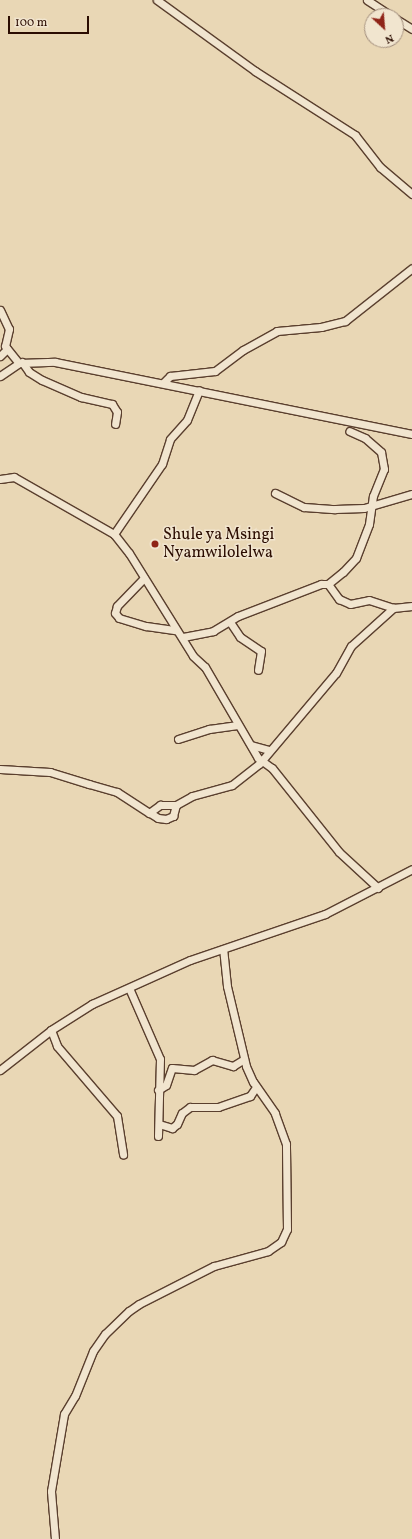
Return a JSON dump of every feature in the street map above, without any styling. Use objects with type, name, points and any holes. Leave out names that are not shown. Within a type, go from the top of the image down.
[{"type":"street","points":[[157,0],[256,71],[355,135],[380,167],[412,194]]},
{"type":"street","points":[[367,0],[380,8]]},
{"type":"street","points":[[163,383],[170,376],[215,371],[243,350],[277,332],[322,327],[345,321],[412,268]]},
{"type":"street","points":[[0,310],[9,329],[7,349],[0,356]]},
{"type":"street","points":[[7,349],[29,372],[42,380],[63,387],[81,397],[112,404],[117,412],[115,424]]},
{"type":"street","points":[[0,375],[20,363],[55,362],[412,434]]},
{"type":"street","points":[[114,534],[162,464],[170,439],[187,420],[199,390]]},
{"type":"street","points":[[183,637],[213,631],[238,616],[279,599],[321,584],[328,584],[343,572],[356,558],[369,524],[373,496],[384,469],[383,455],[365,438],[349,431]]},
{"type":"street","points":[[0,479],[14,477],[114,534],[144,578],[176,630],[183,637],[193,656],[205,667],[238,725],[261,761],[272,768],[339,852],[378,888]]},
{"type":"street","points":[[275,493],[310,508],[372,506],[412,494]]},
{"type":"street","points":[[144,578],[121,602],[115,613],[119,618],[146,626],[176,630]]},
{"type":"street","points":[[328,584],[334,594],[345,603],[355,604],[369,600],[393,608],[412,606]]},
{"type":"street","points":[[150,813],[160,805],[176,805],[192,796],[238,782],[261,761],[336,673],[356,640],[369,631],[393,608]]},
{"type":"street","points":[[230,622],[240,637],[261,651],[258,670]]},
{"type":"street","points":[[178,739],[209,729],[238,725]]},
{"type":"street","points":[[251,745],[269,750]]},
{"type":"street","points":[[0,769],[50,772],[117,792],[158,818],[166,819],[173,816],[176,805]]},
{"type":"street","points":[[0,1070],[51,1030],[82,1009],[176,966],[313,919],[378,888],[412,869]]},
{"type":"street","points":[[55,1539],[51,1491],[64,1414],[75,1396],[93,1351],[105,1334],[139,1304],[214,1266],[268,1251],[281,1242],[287,1229],[286,1144],[275,1113],[256,1087],[244,1059],[227,986],[223,949]]},
{"type":"street","points":[[129,988],[159,1055],[161,1066],[158,1090],[160,1124],[158,1136]]},
{"type":"street","points":[[51,1030],[57,1046],[117,1116],[123,1155]]},
{"type":"street","points":[[158,1090],[166,1085],[172,1068],[194,1070],[212,1060],[233,1066],[244,1059]]},
{"type":"street","points":[[160,1124],[172,1128],[177,1124],[182,1113],[190,1107],[212,1108],[224,1105],[250,1096],[256,1087]]},
{"type":"place","name":"Shule ya Msingi Nyamwilolelwa","points":[[155,544]]}]
